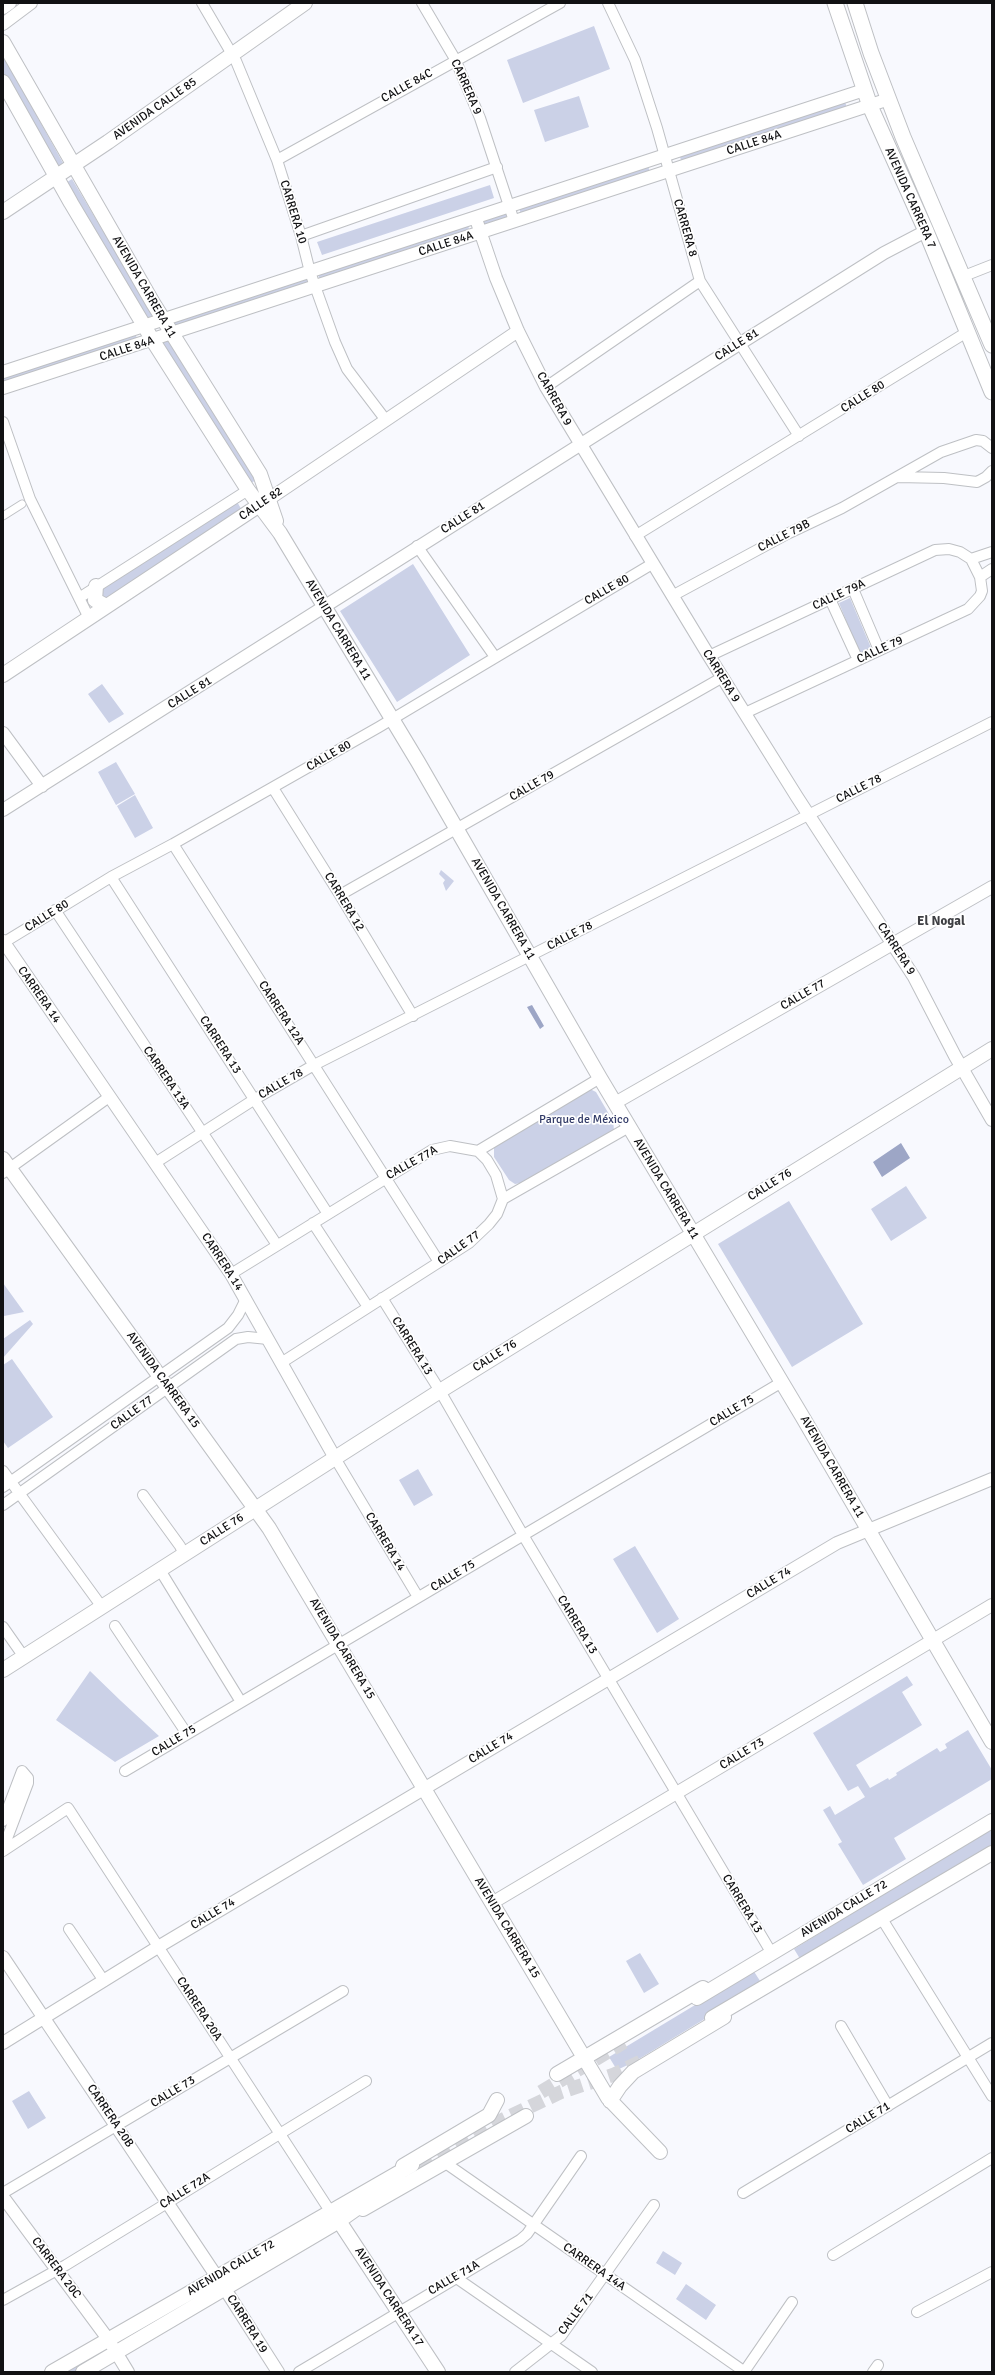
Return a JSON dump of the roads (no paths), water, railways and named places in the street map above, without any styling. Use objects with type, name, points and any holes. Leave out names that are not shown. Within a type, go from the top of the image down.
[{"type":"main road","name":"AVENIDA CALLE 85","points":[[3,212],[73,166],[305,3]]},
{"type":"main road","name":"AVENIDA CARRERA 7","points":[[835,3],[870,106],[926,231],[992,392]]},
{"type":"main road","name":"AVENIDA CARRERA 7","points":[[855,3],[889,99],[914,162],[992,344]]},
{"type":"main road","name":"AVENIDA CARRERA 11","points":[[3,42],[163,320],[260,474],[264,502],[280,533],[457,829],[629,1128],[782,1382],[992,1742]]},
{"type":"main road","name":"AVENIDA CARRERA 11","points":[[3,82],[144,326],[248,490],[264,502]]},
{"type":"main road","points":[[926,231],[937,234],[945,252],[964,276]]},
{"type":"main road","name":"CALLE 82","points":[[3,675],[264,502]]},
{"type":"main road","points":[[96,586],[95,600],[106,606]]},
{"type":"main road","name":"CALLE 76","points":[[3,1670],[440,1391],[692,1233],[992,1049]]},
{"type":"main road","name":"AVENIDA CARRERA 15","points":[[5,1167],[256,1508],[339,1644],[610,2101],[660,2152]]},
{"type":"main road","name":"AVENIDA CALLE 72","points":[[697,1998],[771,1952],[992,1821]]},
{"type":"main road","points":[[712,2018],[992,1854]]},
{"type":"main road","points":[[557,2074],[736,1968],[771,1952]]},
{"type":"main road","points":[[610,2101],[620,2086],[633,2072],[757,1997],[786,1976]]},
{"type":"main road","points":[[335,2216],[489,2114],[498,2100]]},
{"type":"main road","points":[[335,2216],[444,2162],[526,2116]]},
{"type":"main road","name":"AVENIDA CALLE 72","points":[[82,2372],[225,2289],[335,2216],[414,2169]]},
{"type":"main road","name":"AVENIDA CALLE 72","points":[[52,2372],[216,2276],[335,2216]]},
{"type":"main road","name":"AVENIDA CARRERA 17","points":[[335,2216],[438,2372]]},
{"type":"street","points":[[3,8],[10,3]]},
{"type":"street","points":[[3,24],[31,3]]},
{"type":"street","name":"CARRERA 10","points":[[202,3],[232,54],[276,160],[301,236],[315,287],[347,369],[385,419]]},
{"type":"street","name":"CARRERA 9","points":[[422,3],[455,59],[480,118],[514,221]]},
{"type":"street","name":"CALLE 84C","points":[[276,160],[455,59],[560,3]]},
{"type":"street","name":"CARRERA 8","points":[[608,3],[635,60],[665,156],[700,281],[799,436]]},
{"type":"street","name":"CALLE 84A","points":[[3,372],[476,219],[864,90]]},
{"type":"street","name":"CALLE 84A","points":[[3,388],[889,99]]},
{"type":"street","points":[[301,236],[496,167]]},
{"type":"street","name":"CARRERA 9","points":[[476,219],[491,266],[518,331],[546,387],[709,656],[808,815],[893,944],[925,996],[961,1068],[992,1120]]},
{"type":"street","name":"CALLE 81","points":[[3,810],[325,608],[415,548],[740,343],[884,253],[926,231]]},
{"type":"street","points":[[964,276],[992,266]]},
{"type":"street","points":[[546,387],[700,281]]},
{"type":"street","name":"CALLE 82","points":[[264,502],[385,419],[518,331]]},
{"type":"street","name":"CALLE 80","points":[[635,536],[967,332]]},
{"type":"street","points":[[3,422],[30,499],[89,618]]},
{"type":"street","name":"CALLE 79B","points":[[672,596],[787,534],[842,508],[941,452],[968,442],[983,441],[992,448]]},
{"type":"street","points":[[896,477],[944,478],[977,482],[986,477],[992,471]]},
{"type":"street","name":"CALLE 82","points":[[79,598],[248,490]]},
{"type":"street","points":[[3,516],[22,504]]},
{"type":"street","points":[[415,548],[492,658]]},
{"type":"street","name":"CALLE 79A","points":[[709,656],[935,550],[949,549],[960,552],[971,559]]},
{"type":"street","points":[[992,552],[971,559],[980,577],[992,568]]},
{"type":"street","name":"CALLE 80","points":[[3,942],[111,877],[173,844],[391,719],[652,564]]},
{"type":"street","name":"CALLE 79","points":[[745,713],[968,609],[980,596],[980,577]]},
{"type":"street","points":[[853,589],[880,650]]},
{"type":"street","points":[[830,599],[858,660]]},
{"type":"street","name":"CALLE 79","points":[[340,895],[723,678]]},
{"type":"street","name":"CALLE 78","points":[[155,1163],[256,1099],[314,1065],[992,722]]},
{"type":"street","points":[[3,733],[42,786]]},
{"type":"street","name":"CARRERA 12","points":[[272,788],[340,895],[413,1016]]},
{"type":"street","name":"CARRERA 12A","points":[[173,844],[440,1262]]},
{"type":"street","name":"CARRERA 13","points":[[111,877],[256,1099],[328,1214]]},
{"type":"street","name":"CALLE 77","points":[[615,1103],[992,887]]},
{"type":"street","name":"CARRERA 13A","points":[[55,910],[277,1245]]},
{"type":"street","name":"CARRERA 14","points":[[3,942],[231,1274],[280,1363],[418,1597]]},
{"type":"street","points":[[600,1078],[478,1151],[487,1160],[496,1175],[503,1199],[629,1128]]},
{"type":"street","points":[[5,1167],[109,1097]]},
{"type":"street","name":"CALLE 77A","points":[[231,1274],[438,1147],[459,1146],[478,1151]]},
{"type":"street","name":"CALLE 77","points":[[280,1363],[469,1243],[497,1214],[503,1199]]},
{"type":"street","points":[[313,1223],[368,1307]]},
{"type":"street","name":"CARRERA 13","points":[[382,1298],[440,1391],[523,1535],[771,1952]]},
{"type":"street","name":"CALLE 77","points":[[7,1485],[228,1328],[238,1316],[246,1299]]},
{"type":"street","name":"CALLE 77","points":[[3,1505],[236,1339],[248,1337],[268,1339]]},
{"type":"street","name":"CALLE 75","points":[[125,1771],[782,1382]]},
{"type":"street","points":[[3,1472],[7,1485],[19,1494],[102,1606]]},
{"type":"street","name":"CALLE 74","points":[[3,2043],[158,1947],[423,1788],[837,1543],[992,1479]]},
{"type":"street","points":[[143,1495],[180,1546],[184,1554]]},
{"type":"street","points":[[160,1570],[241,1702]]},
{"type":"street","name":"CALLE 73","points":[[492,1903],[992,1605]]},
{"type":"street","points":[[116,1626],[187,1734]]},
{"type":"street","points":[[3,1628],[24,1657]]},
{"type":"street","points":[[3,1821],[22,1771],[28,1778],[28,1783],[3,1850]]},
{"type":"street","name":"CARRERA 20A","points":[[3,1850],[68,1808],[335,2216]]},
{"type":"street","points":[[882,1919],[992,2096]]},
{"type":"street","points":[[69,1929],[104,1981]]},
{"type":"street","name":"CARRERA 20B","points":[[3,1957],[216,2276]]},
{"type":"street","name":"CALLE 73","points":[[3,2193],[343,1991]]},
{"type":"street","points":[[841,2026],[888,2106]]},
{"type":"street","name":"CALLE 71","points":[[744,2193],[992,2043]]},
{"type":"street","name":"CALLE 72A","points":[[3,2300],[57,2270],[366,2081]]},
{"type":"street","name":"CALLE 71A","points":[[299,2372],[398,2311],[520,2240],[581,2156]]},
{"type":"street","points":[[833,2254],[992,2158]]},
{"type":"street","name":"CARRERA 14A","points":[[444,2162],[744,2372]]},
{"type":"street","name":"CARRERA 20C","points":[[3,2197],[108,2339],[128,2372]]},
{"type":"street","name":"CALLE 71","points":[[515,2372],[561,2336],[654,2205]]},
{"type":"street","points":[[917,2312],[992,2272]]},
{"type":"street","name":"CARRERA 19","points":[[216,2276],[278,2372]]},
{"type":"street","points":[[456,2277],[592,2372]]},
{"type":"street","points":[[744,2372],[792,2302]]},
{"type":"tunnel","points":[[541,2092],[624,2042]]},
{"type":"tunnel","points":[[421,2169],[504,2119],[561,2092],[613,2075],[642,2061]]},
{"type":"district","name":"El Nogal","points":[[941,922]]},
{"type":"park label","name":"Parque de México","points":[[584,1120]]}]
